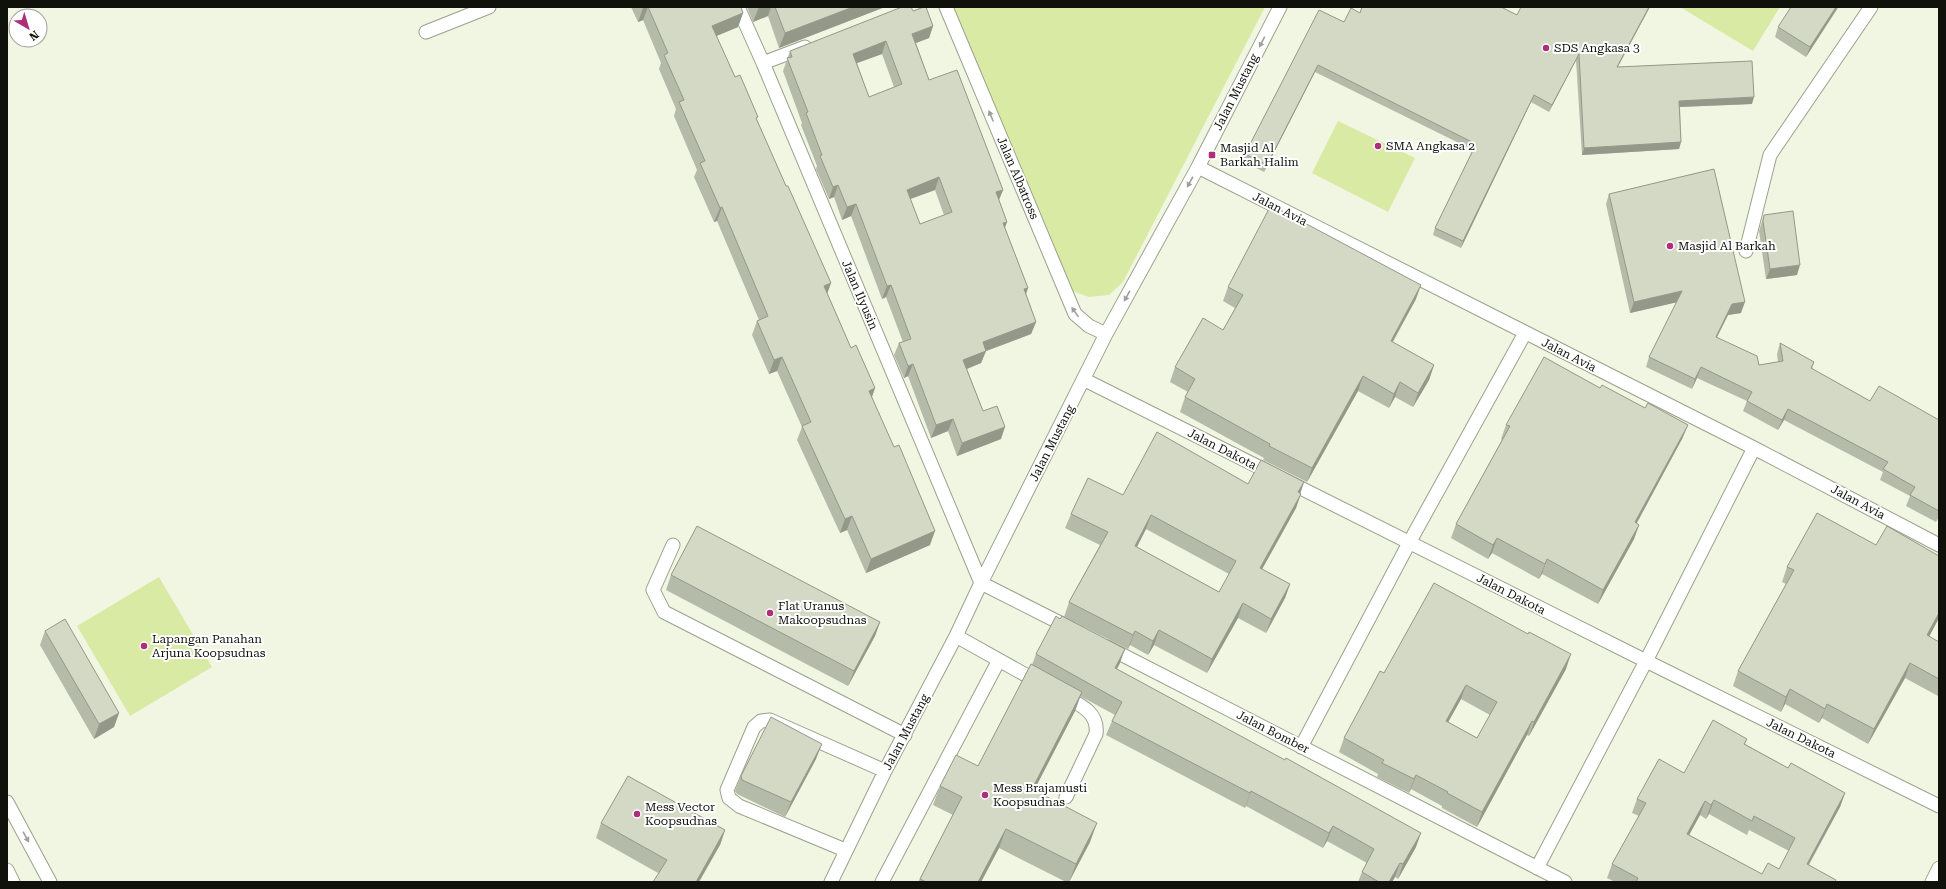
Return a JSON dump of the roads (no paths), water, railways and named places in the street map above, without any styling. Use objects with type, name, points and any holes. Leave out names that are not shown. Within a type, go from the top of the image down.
[{"type":"lane","points":[[426,32],[489,7]]},
{"type":"lane","name":"Jalan Ilyusin","points":[[738,7],[763,63],[981,583]]},
{"type":"lane","name":"Jalan Albatross","points":[[946,7],[1075,314],[1090,326],[1106,334]]},
{"type":"lane","name":"Jalan Mustang","points":[[833,881],[845,850],[956,636],[1106,334],[1198,167],[1280,7]]},
{"type":"lane","points":[[1746,251],[1770,155],[1871,7]]},
{"type":"lane","points":[[763,63],[814,43]]},
{"type":"lane","name":"Jalan Avia","points":[[1198,167],[1754,448],[1939,545]]},
{"type":"lane","points":[[1301,747],[1409,543],[1525,333]]},
{"type":"lane","name":"Jalan Dakota","points":[[1084,380],[1939,806]]},
{"type":"lane","points":[[1537,868],[1646,661],[1754,448]]},
{"type":"lane","points":[[673,545],[652,590],[664,612],[905,735]]},
{"type":"lane","points":[[981,583],[1080,634]]},
{"type":"lane","points":[[956,636],[1084,707],[1095,719],[1097,726],[1096,734],[1066,797]]},
{"type":"lane","name":"Jalan Bomber","points":[[1095,641],[1564,882]]},
{"type":"lane","points":[[882,882],[999,660]]},
{"type":"lane","points":[[845,850],[739,806],[729,798],[727,790],[754,727],[761,721],[770,720],[885,771]]},
{"type":"lane","points":[[7,802],[50,882]]},
{"type":"lane","points":[[1932,882],[1939,868]]},
{"type":"lane","points":[[7,870],[13,882]]},
{"type":"place","name":"SDS Angkasa 3","points":[[1546,48]]},
{"type":"place","name":"SMA Angkasa 2","points":[[1378,146]]},
{"type":"place","name":"Masjid Al Barkah Halim","points":[[1212,155]]},
{"type":"place","name":"Masjid Al Barkah","points":[[1670,246]]},
{"type":"place","name":"Flat Uranus Makoopsudnas","points":[[770,613]]},
{"type":"place","name":"Lapangan Panahan Arjuna Koopsudnas","points":[[144,646]]},
{"type":"place","name":"Mess Brajamusti Koopsudnas","points":[[985,795]]},
{"type":"place","name":"Mess Vector Koopsudnas","points":[[637,814]]}]
